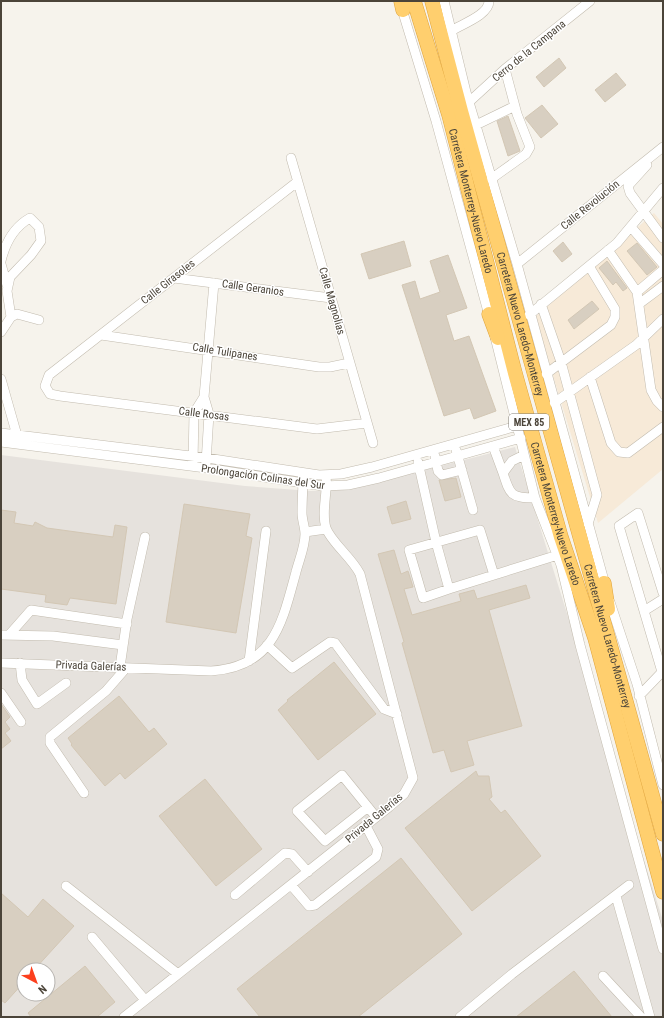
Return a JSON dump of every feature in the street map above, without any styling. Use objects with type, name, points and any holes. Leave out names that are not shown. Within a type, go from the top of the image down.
[{"type":"highway","name":"Carretera Monterrey-Nuevo Laredo","points":[[414,1],[450,115],[515,373],[537,447],[561,558],[595,638],[663,892]]},
{"type":"highway","name":"Carretera Nuevo Laredo-Monterrey","points":[[432,1],[461,111],[663,833]]},
{"type":"highway","points":[[436,1],[468,97]]},
{"type":"highway","points":[[489,314],[510,368],[515,373]]},
{"type":"highway","points":[[537,447],[535,464],[552,539]]},
{"type":"highway","points":[[604,583],[614,659]]},
{"type":"street","points":[[444,1],[468,97],[517,264],[529,314],[604,583],[639,696],[663,785]]},
{"type":"street","points":[[451,31],[485,11],[489,6],[489,1]]},
{"type":"street","name":"Cerro de la Campana","points":[[468,97],[590,1]]},
{"type":"street","points":[[401,4],[436,120],[489,314],[535,498],[561,558],[580,646],[663,949]]},
{"type":"street","points":[[492,179],[526,154],[530,147],[515,106],[505,69]]},
{"type":"street","points":[[476,125],[515,106]]},
{"type":"street","name":"Calle Revolución","points":[[517,264],[663,147]]},
{"type":"street","name":"Calle Magnolias","points":[[292,158],[297,182],[373,443]]},
{"type":"street","points":[[647,160],[647,165],[628,186],[630,193],[663,238]]},
{"type":"street","name":"Calle Girasoles","points":[[45,386],[49,375],[297,182]]},
{"type":"street","points":[[529,314],[608,250],[631,227],[663,188]]},
{"type":"street","points":[[1,261],[9,240],[18,227],[30,218],[39,227],[41,241],[31,255],[10,277],[7,285]]},
{"type":"street","points":[[631,227],[663,264]]},
{"type":"street","points":[[608,250],[637,292],[651,390],[657,401],[663,407]]},
{"type":"street","points":[[1,264],[7,285],[11,317]]},
{"type":"street","points":[[546,374],[611,325],[615,317],[615,309],[589,266]]},
{"type":"street","points":[[637,292],[663,270]]},
{"type":"street","name":"Calle Geranios","points":[[174,278],[331,298]]},
{"type":"street","points":[[206,468],[209,414],[204,396],[214,283]]},
{"type":"street","points":[[639,304],[663,286]]},
{"type":"street","points":[[541,304],[561,362],[597,495],[588,524]]},
{"type":"street","points":[[1,332],[11,317],[16,314],[39,320]]},
{"type":"street","points":[[554,403],[644,337],[663,319]]},
{"type":"street","name":"Calle Tulipanes","points":[[101,335],[208,349],[319,367],[330,367],[349,363]]},
{"type":"street","points":[[590,377],[612,443],[619,452],[628,453],[663,427]]},
{"type":"street","points":[[1,379],[18,433],[19,444]]},
{"type":"street","name":"Calle Rosas","points":[[45,386],[50,394],[60,396],[316,429],[367,423]]},
{"type":"street","points":[[193,468],[194,413],[204,396]]},
{"type":"street","name":"Prolongación Colinas del Sur","points":[[1,433],[18,433],[326,475],[341,474],[517,426]]},
{"type":"street","name":"Prolongación Colinas del Sur","points":[[1,442],[193,468],[206,468],[328,486],[348,485],[521,438]]},
{"type":"street","points":[[454,444],[473,510]]},
{"type":"street","points":[[493,446],[509,491],[518,498],[535,498]]},
{"type":"street","points":[[433,450],[438,471],[442,475],[462,470]]},
{"type":"street","points":[[416,454],[436,542],[449,589]]},
{"type":"street","points":[[503,473],[512,461],[524,454]]},
{"type":"street","name":"Privada Galerías","points":[[1,662],[123,668],[216,670],[233,668],[249,661],[267,645],[281,624],[303,548],[305,532],[302,513],[303,472]]},
{"type":"street","points":[[305,532],[326,529],[325,519],[328,486],[326,475]]},
{"type":"street","points":[[639,696],[662,671],[619,526],[638,513],[663,592]]},
{"type":"street","name":"Privada Galerías","points":[[124,1017],[366,826],[404,794],[413,778],[360,574],[353,562],[326,529]]},
{"type":"street","points":[[494,575],[480,530],[409,550],[423,598],[494,575],[561,558]]},
{"type":"street","points":[[249,661],[266,531]]},
{"type":"street","points":[[84,793],[50,743],[50,737],[106,691],[123,668],[123,645],[145,537]]},
{"type":"street","points":[[644,611],[663,598]]},
{"type":"street","points":[[5,635],[31,610],[127,624]]},
{"type":"street","points":[[5,635],[53,636],[123,645]]},
{"type":"street","points":[[267,645],[292,668],[330,642],[335,643],[384,708],[397,714]]},
{"type":"street","points":[[20,663],[22,680],[36,704],[66,683]]},
{"type":"street","points":[[1,693],[22,722]]},
{"type":"street","points":[[368,807],[325,841],[297,811],[342,775],[368,807],[376,817]]},
{"type":"street","points":[[291,885],[309,906],[315,905],[376,857],[378,849],[366,826]]},
{"type":"street","points":[[235,895],[285,854],[292,854],[308,872]]},
{"type":"street","points":[[460,1017],[512,974],[629,885]]},
{"type":"street","points":[[66,886],[178,974]]},
{"type":"street","points":[[616,896],[650,1017]]},
{"type":"street","points":[[92,937],[145,1000]]},
{"type":"street","points":[[603,976],[641,1017]]},
{"type":"shaded area","points":[[654,213],[663,224],[663,469],[598,523],[535,317]]},
{"type":"shaded area","points":[[515,447],[663,921],[663,1017],[1,1017],[1,455],[245,486],[311,491],[350,489]]},
{"type":"building","points":[[559,58],[566,68],[544,87],[536,77]]},
{"type":"building","points":[[616,73],[626,85],[605,102],[595,90]]},
{"type":"building","points":[[542,105],[558,124],[541,138],[525,118]]},
{"type":"building","points":[[508,116],[520,151],[508,156],[497,121]]},
{"type":"building","points":[[404,241],[411,266],[369,279],[361,254]]},
{"type":"building","points":[[563,242],[572,254],[562,262],[553,251]]},
{"type":"building","points":[[637,243],[657,267],[647,275],[627,251]]},
{"type":"building","points":[[448,255],[467,308],[446,315],[454,341],[469,336],[496,411],[474,419],[470,408],[444,416],[402,285],[415,281],[420,299],[440,292],[430,261]]},
{"type":"building","points":[[607,261],[627,288],[623,291],[616,282],[613,285],[599,268]]},
{"type":"building","points":[[592,301],[599,309],[574,329],[568,320]]},
{"type":"building","points":[[456,478],[461,497],[445,501],[439,480]]},
{"type":"building","points":[[406,501],[411,519],[392,524],[387,507]]},
{"type":"building","points":[[184,504],[250,514],[246,536],[252,538],[236,633],[166,622]]},
{"type":"building","points":[[1,510],[16,512],[14,523],[33,526],[35,522],[47,528],[113,537],[115,525],[127,527],[116,604],[70,598],[67,605],[45,602],[46,595],[1,589]]},
{"type":"building","points":[[394,550],[401,574],[408,571],[413,587],[404,589],[412,615],[461,601],[459,594],[474,590],[477,599],[526,585],[530,598],[489,610],[522,726],[467,741],[474,765],[451,772],[444,750],[433,753],[402,643],[404,642],[378,554]]},
{"type":"building","points":[[334,662],[376,714],[318,760],[278,710],[288,701],[287,700]]},
{"type":"building","points":[[119,696],[149,732],[154,728],[167,744],[125,779],[120,773],[105,786],[71,745],[72,744],[68,738]]},
{"type":"building","points":[[1,704],[10,717],[5,722],[10,729],[5,733],[11,741],[1,749]]},
{"type":"building","points":[[476,771],[478,776],[489,776],[492,797],[489,799],[501,813],[505,810],[541,856],[472,911],[405,828]]},
{"type":"building","points":[[205,779],[262,849],[216,886],[159,816]]},
{"type":"building","points":[[401,858],[462,934],[358,1017],[260,1017],[237,989]]},
{"type":"building","points":[[1,893],[28,917],[43,899],[74,926],[41,962],[16,962],[16,991],[5,1003],[1,1000]]},
{"type":"building","points":[[85,966],[115,1002],[97,1017],[31,1017],[28,1013],[41,1002],[56,1002],[56,990]]},
{"type":"building","points":[[574,971],[612,1017],[516,1017]]}]
